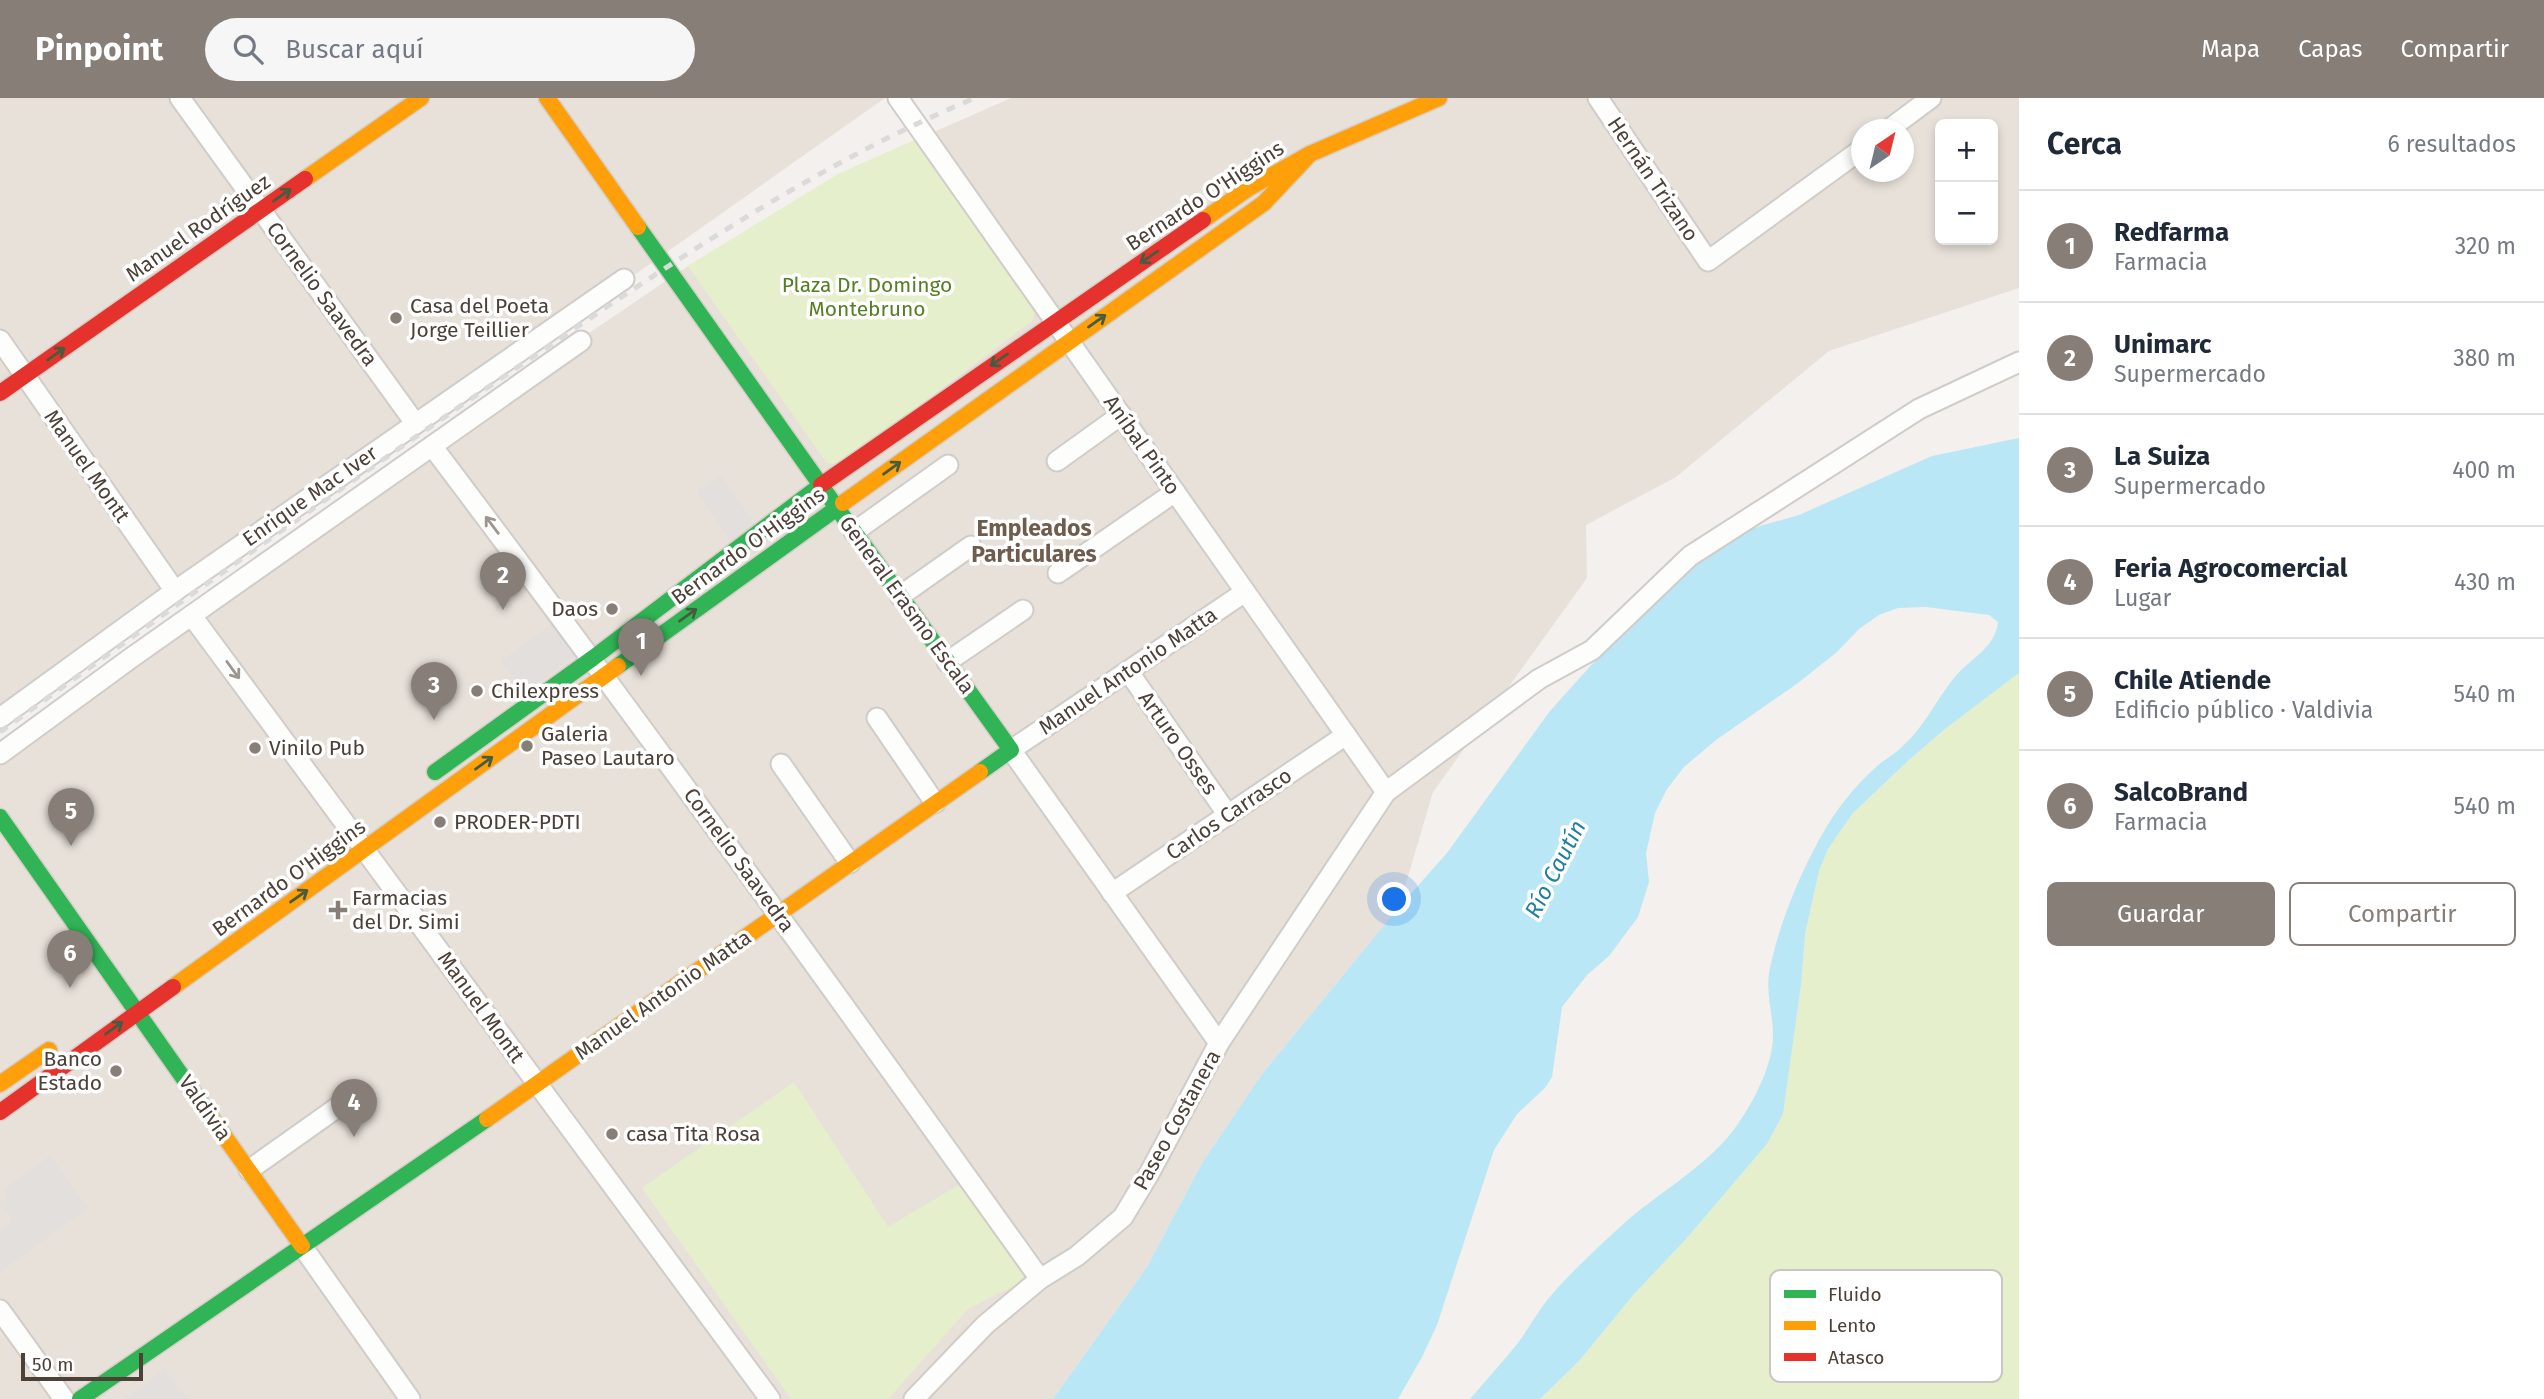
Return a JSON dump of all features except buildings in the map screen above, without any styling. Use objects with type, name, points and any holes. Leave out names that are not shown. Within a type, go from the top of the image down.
[{"type":"main road","name":"Manuel Rodríguez","points":[[0,393],[421,98]]},
{"type":"main road","name":"General Erasmo Escala","points":[[547,98],[1011,750]]},
{"type":"main road","name":"Bernardo O'Higgins","points":[[418,784],[593,658],[821,485],[1249,188],[1310,154],[1440,98]]},
{"type":"main road","name":"Bernardo O'Higgins","points":[[0,1112],[1264,203],[1310,154]]},
{"type":"main road","name":"Manuel Antonio Matta","points":[[80,1399],[538,1084],[1011,750]]},
{"type":"main road","name":"Valdivia","points":[[0,817],[302,1246]]},
{"type":"main road","points":[[0,1084],[57,1044]]},
{"type":"street","name":"Cornelio Saavedra","points":[[180,98],[415,423]]},
{"type":"street","name":"Aníbal Pinto","points":[[898,98],[1386,792]]},
{"type":"street","name":"Hernán Trizano","points":[[1598,98],[1708,261],[1851,156]]},
{"type":"street","points":[[1903,119],[1931,98]]},
{"type":"street","name":"Enrique Mac Iver","points":[[0,718],[175,591],[624,279]]},
{"type":"street","name":"Manuel Montt","points":[[0,340],[175,591]]},
{"type":"street","name":"Enrique Mac Iver","points":[[0,754],[581,341]]},
{"type":"street","name":"Paseo Costanera","points":[[914,1399],[985,1325],[1040,1279],[1077,1256],[1123,1217],[1219,1043],[1386,792],[1539,679],[1592,650],[1690,556],[1919,409],[2019,362]]},
{"type":"street","points":[[1057,461],[1121,415]]},
{"type":"street","name":"Cornelio Saavedra","points":[[432,446],[593,658],[1040,1279]]},
{"type":"street","points":[[854,532],[948,465]]},
{"type":"street","points":[[1058,573],[1175,492]]},
{"type":"street","points":[[900,596],[971,546]]},
{"type":"street","name":"Manuel Antonio Matta","points":[[1011,750],[1245,592]]},
{"type":"street","points":[[947,662],[1023,610]]},
{"type":"street","name":"Manuel Montt","points":[[192,615],[770,1399]]},
{"type":"street","name":"Arturo Osses","points":[[1128,671],[1228,815]]},
{"type":"street","points":[[877,718],[935,803]]},
{"type":"street","name":"Carlos Carrasco","points":[[1112,893],[1346,735]]},
{"type":"street","name":"General Erasmo Escala","points":[[1011,750],[1219,1043]]},
{"type":"street","points":[[781,764],[850,863]]},
{"type":"street","points":[[249,1170],[352,1097]]},
{"type":"street","name":"Valdivia","points":[[302,1246],[410,1399]]},
{"type":"street","points":[[0,1310],[64,1399]]},
{"type":"shaded area","points":[[0,98],[885,98],[0,723]]},
{"type":"shaded area","points":[[1011,98],[2019,98],[2019,288],[1829,351],[1676,477],[1586,525],[1587,578],[1433,792],[1399,907],[1262,1074],[1202,1163],[1147,1267],[1053,1399],[0,1399],[0,741],[185,607],[688,266],[839,174]]},
{"type":"shaded area","points":[[721,475],[756,526],[732,543],[697,491]]},
{"type":"shaded area","points":[[553,623],[575,655],[525,694],[501,661]]},
{"type":"shaded area","points":[[50,1156],[88,1208],[0,1272],[0,1230],[12,1221],[1,1204],[9,1198],[3,1189]]},
{"type":"shaded area","points":[[165,1369],[187,1399],[125,1399]]},
{"type":"green space","name":"Plaza Dr. Domingo Montebruno","points":[[919,138],[1035,310],[1032,321],[842,464],[827,463],[688,266],[838,174]]},
{"type":"green space","points":[[2019,673],[2019,1399],[1540,1399],[1579,1361],[1634,1294],[1686,1239],[1767,1144],[1783,1114],[1801,985],[1805,934],[1819,871],[1828,849],[1853,813],[1945,729]]},
{"type":"green space","points":[[794,1082],[888,1227],[959,1185],[1031,1277],[968,1309],[888,1399],[791,1399],[642,1188]]},
{"type":"water","name":"Río Cautín","points":[[2019,438],[2019,673],[1910,759],[1853,813],[1828,849],[1819,871],[1805,934],[1801,985],[1783,1114],[1767,1144],[1686,1239],[1634,1294],[1579,1361],[1540,1399],[1470,1399],[1518,1343],[1548,1299],[1573,1271],[1633,1216],[1706,1159],[1739,1123],[1753,1100],[1769,1061],[1773,1036],[1769,973],[1785,916],[1809,860],[1837,810],[1877,766],[1910,739],[1954,678],[1987,647],[1998,622],[1989,615],[1926,607],[1898,608],[1879,615],[1859,629],[1837,652],[1798,683],[1716,740],[1684,767],[1667,789],[1655,813],[1646,853],[1649,882],[1638,917],[1609,956],[1587,975],[1562,1007],[1552,1077],[1545,1088],[1517,1114],[1494,1150],[1437,1325],[1398,1399],[1053,1399],[1147,1267],[1202,1163],[1262,1074],[1399,907],[1447,853],[1550,711],[1639,612],[1673,580],[1727,539],[1799,515],[1932,456]]},
{"type":"railway","points":[[0,732],[397,450],[692,251],[802,184],[859,153],[975,98]]},
{"type":"traffic: fast","points":[[618,666],[837,508],[638,227]]},
{"type":"traffic: fast","points":[[435,772],[593,658],[821,485]]},
{"type":"traffic: fast","points":[[843,503],[837,508],[1011,750],[980,772]]},
{"type":"traffic: fast","points":[[0,817],[210,1116]]},
{"type":"traffic: fast","points":[[80,1399],[487,1119]]},
{"type":"traffic: slow","points":[[305,179],[421,98]]},
{"type":"traffic: slow","points":[[547,98],[638,227]]},
{"type":"traffic: slow","points":[[1203,220],[1249,188],[1310,154],[1439,98]]},
{"type":"traffic: slow","points":[[843,503],[1264,203],[1310,154]]},
{"type":"traffic: slow","points":[[173,987],[618,666]]},
{"type":"traffic: slow","points":[[487,1119],[980,772]]},
{"type":"traffic: slow","points":[[0,1084],[49,1050]]},
{"type":"traffic: slow","points":[[210,1116],[302,1246]]},
{"type":"traffic: jam","points":[[0,393],[305,179]]},
{"type":"traffic: jam","points":[[821,485],[1203,220]]},
{"type":"traffic: jam","points":[[0,1112],[173,987]]},
{"type":"place","name":"Casa del Poeta Jorge Teillier","points":[[396,318]]},
{"type":"place","name":"Daos","points":[[612,609]]},
{"type":"place","name":"Unimarc","points":[[503,610]]},
{"type":"place","name":"Redfarma","points":[[641,676]]},
{"type":"place","name":"Chilexpress","points":[[477,691]]},
{"type":"place","name":"La Suiza","points":[[434,720]]},
{"type":"place","name":"Galeria Paseo Lautaro","points":[[527,746]]},
{"type":"place","name":"Vinilo Pub","points":[[255,748]]},
{"type":"place","name":"PRODER-PDTI","points":[[440,822]]},
{"type":"place","name":"Chile Atiende","points":[[71,846]]},
{"type":"place","name":"Farmacias del Dr. Simi","points":[[338,910]]},
{"type":"place","name":"SalcoBrand","points":[[70,988]]},
{"type":"place","name":"Banco Estado","points":[[116,1071]]},
{"type":"place","name":"casa Tita Rosa","points":[[612,1134]]},
{"type":"place","name":"Feria Agrocomercial","points":[[354,1137]]},
{"type":"district","name":"Empleados Particulares","points":[[1034,541]]}]
